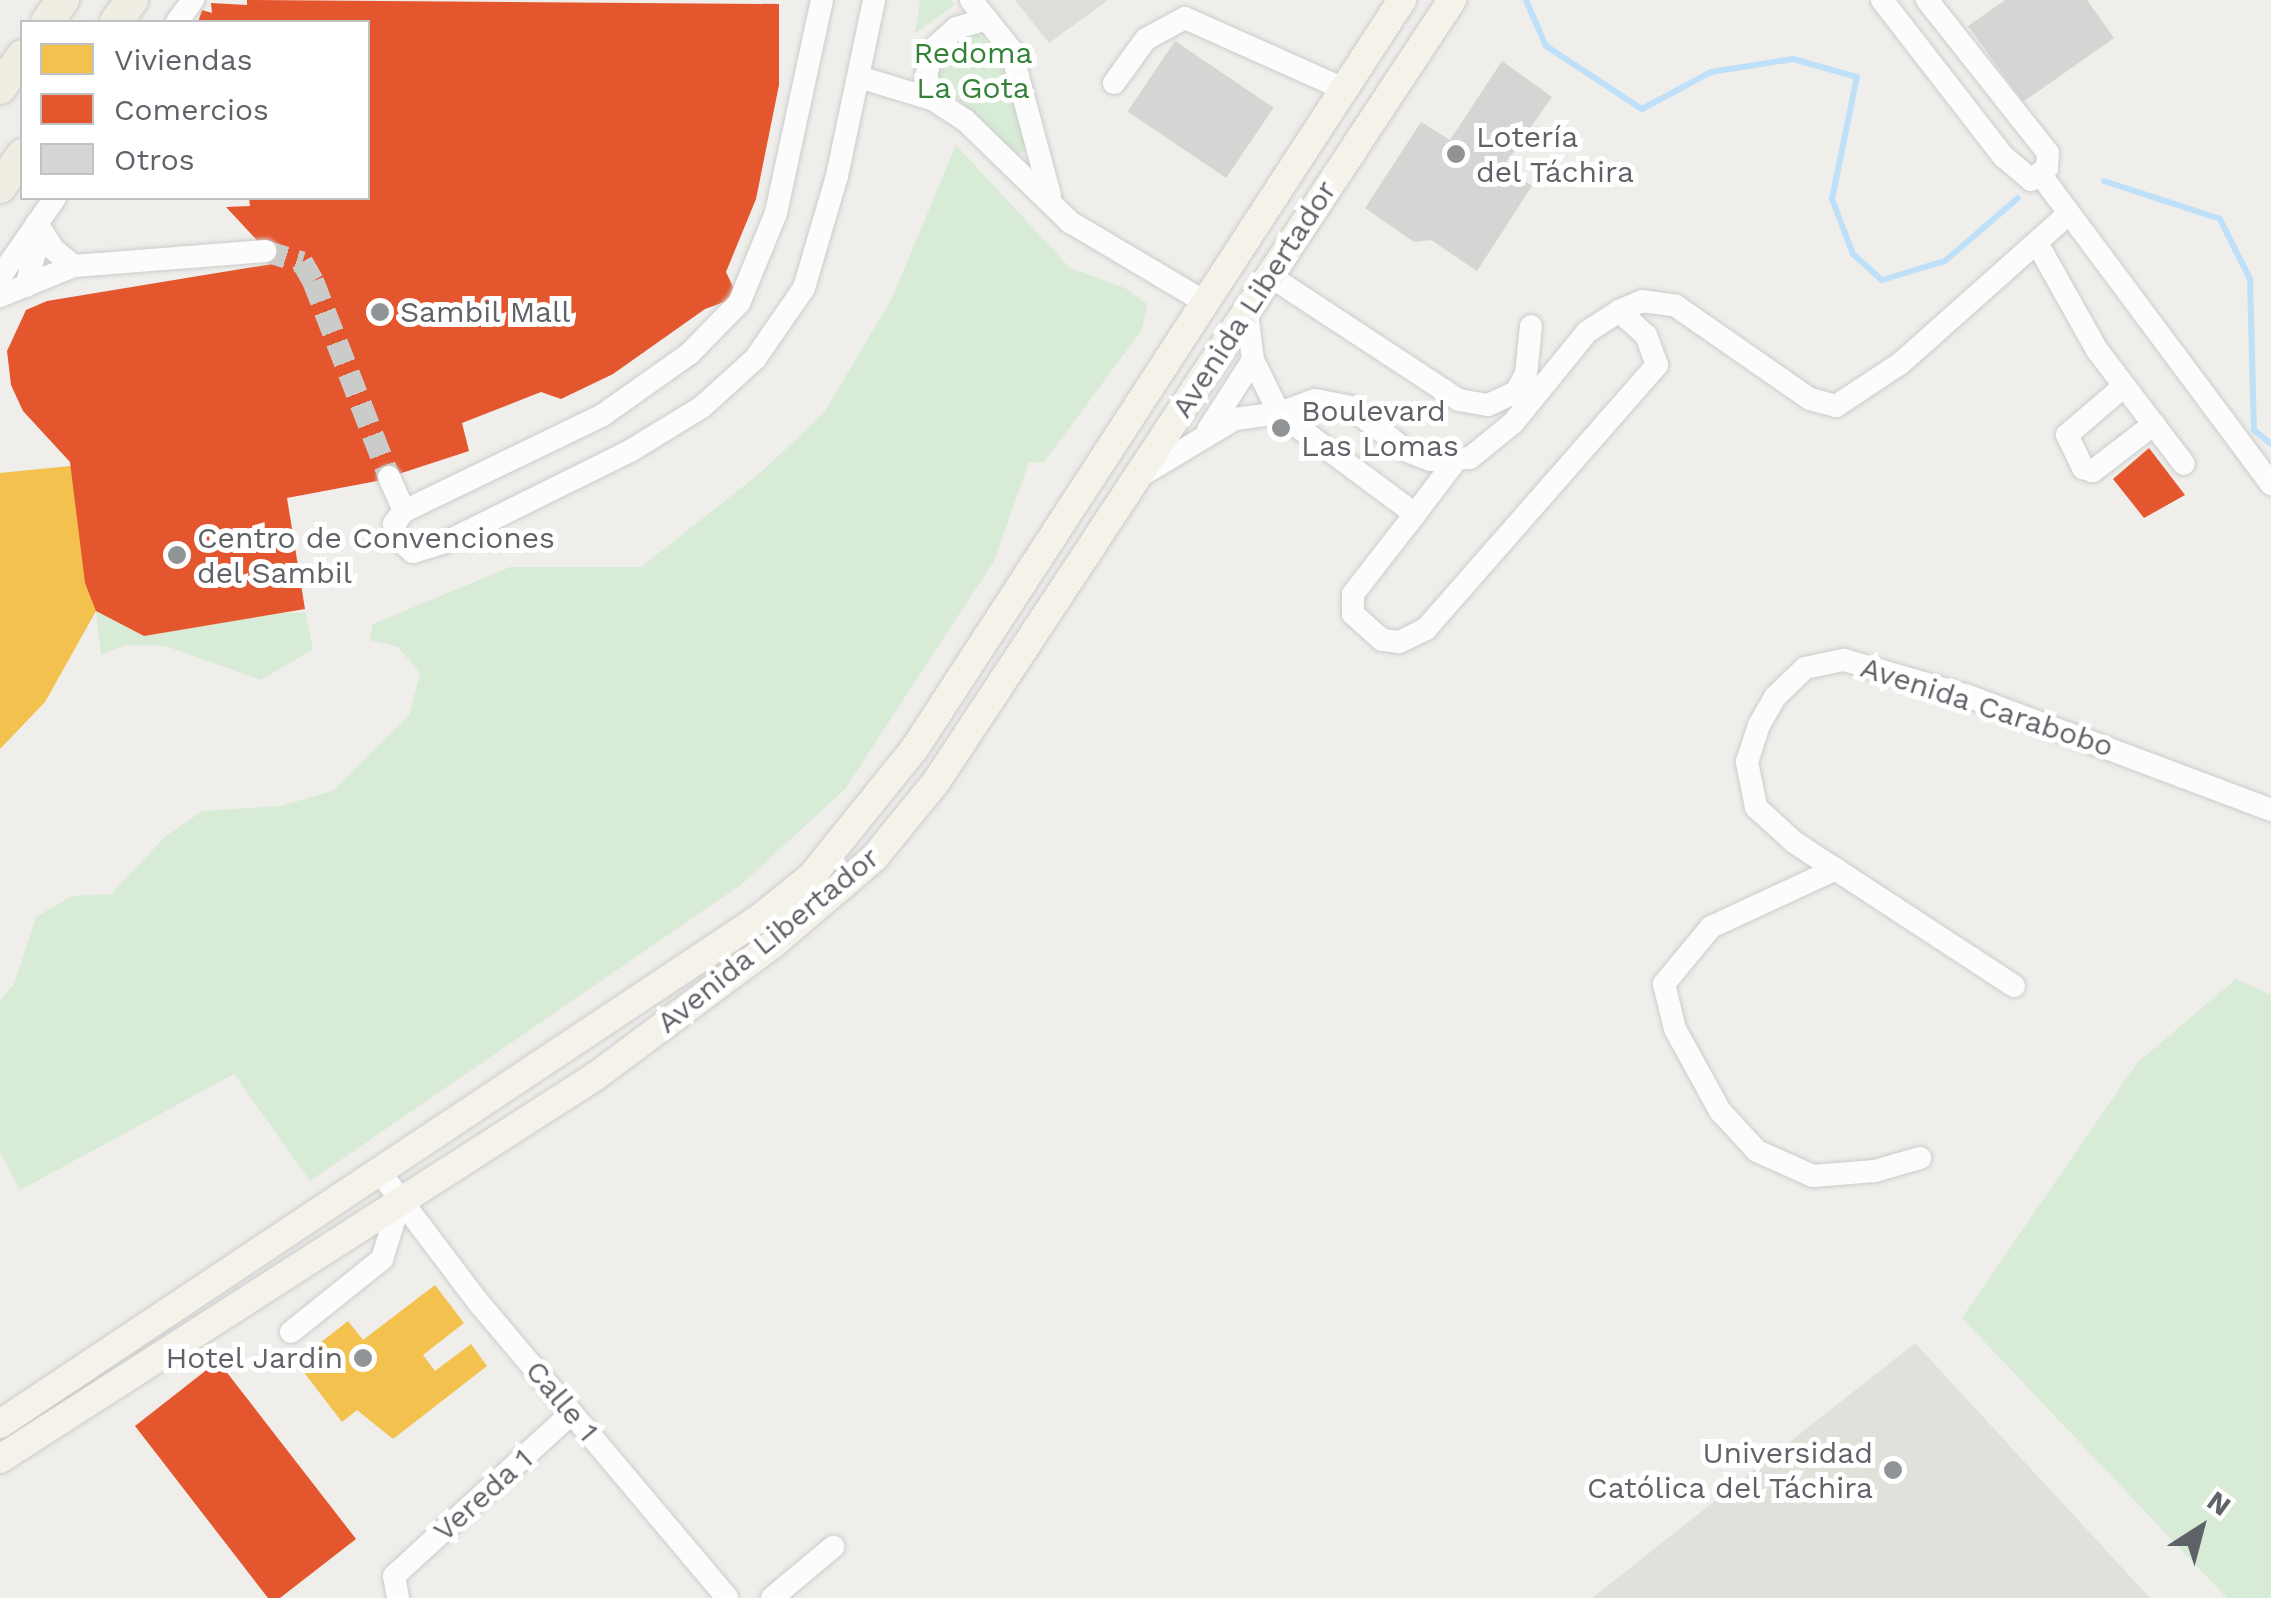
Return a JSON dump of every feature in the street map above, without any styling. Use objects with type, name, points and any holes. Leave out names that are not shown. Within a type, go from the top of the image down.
[{"type":"highway","points":[[0,88],[20,59]]},
{"type":"highway","points":[[0,187],[20,158]]},
{"type":"main road","name":"Avenida Libertador","points":[[0,1424],[760,918],[811,876],[915,748],[1402,0]]},
{"type":"main road","name":"Avenida Libertador","points":[[0,1459],[596,1076],[773,944],[874,858],[936,782],[1452,0]]},
{"type":"street","points":[[822,0],[814,56],[766,249],[725,322],[603,415],[404,511],[394,524],[398,539],[413,552],[446,542],[630,451],[702,407],[755,359],[804,288],[859,77],[874,0]]},
{"type":"street","points":[[971,0],[1010,50],[1025,87],[1050,196]]},
{"type":"street","points":[[1882,0],[2018,173],[2032,180],[2040,174],[2048,153],[1927,0]]},
{"type":"street","points":[[934,100],[926,76],[933,49],[956,28],[986,18]]},
{"type":"street","points":[[1114,83],[1146,38],[1185,18],[1344,90]]},
{"type":"street","points":[[859,77],[934,100],[966,120],[1050,196],[1070,222],[1109,251],[1206,302]]},
{"type":"street","points":[[2040,174],[2271,484]]},
{"type":"street","points":[[0,277],[54,200]]},
{"type":"street","points":[[1619,311],[1646,335],[1657,364],[1426,630],[1399,642],[1382,640],[1353,614],[1353,594],[1453,464],[1486,450],[1587,332],[1619,311],[1642,301],[1676,306],[1810,399],[1836,406],[1901,363],[2068,214]]},
{"type":"street","points":[[39,226],[74,266]]},
{"type":"street","points":[[26,286],[39,226]]},
{"type":"street","points":[[2037,242],[2124,386],[2184,464]]},
{"type":"street","points":[[0,296],[74,266],[265,251]]},
{"type":"street","points":[[1270,276],[1458,400],[1488,405],[1516,392],[1526,374],[1531,326]]},
{"type":"street","points":[[1247,313],[1252,360],[1279,413],[1415,514]]},
{"type":"street","points":[[1206,433],[1252,360]]},
{"type":"street","points":[[2124,386],[2067,435],[2083,468],[2093,471],[2154,424]]},
{"type":"street","points":[[1136,479],[1206,433],[1235,419],[1330,400],[1406,451],[1453,464]]},
{"type":"street","points":[[390,477],[404,511]]},
{"type":"street","name":"Avenida Carabobo","points":[[2014,986],[1836,869],[1756,807],[1746,762],[1775,697],[1805,668],[1844,660],[1968,696],[2271,810]]},
{"type":"street","points":[[1836,869],[1711,927],[1664,984],[1675,1029],[1720,1111],[1757,1151],[1813,1176],[1875,1171],[1920,1158]]},
{"type":"street","name":"Calle 1","points":[[380,1170],[400,1202],[727,1598]]},
{"type":"street","points":[[292,1332],[382,1259],[400,1202]]},
{"type":"street","name":"Vereda 1","points":[[396,1587],[572,1414]]},
{"type":"street","points":[[772,1598],[834,1547]]},
{"type":"shaded area","points":[[1015,0],[1108,0],[1049,43]]},
{"type":"shaded area","name":"Universidad Católica del Táchira","points":[[1915,1343],[2150,1598],[1592,1598]]},
{"type":"green space","points":[[920,0],[950,0],[955,5],[915,33]]},
{"type":"green space","name":"Redoma La Gota","points":[[973,31],[1004,55],[1028,149],[1017,155],[934,77],[940,57]]},
{"type":"green space","points":[[956,145],[1070,268],[1125,288],[1147,304],[1142,330],[1044,462],[1029,462],[994,561],[845,789],[742,884],[310,1181],[234,1074],[20,1190],[0,1152],[0,1001],[14,984],[36,917],[72,896],[111,894],[166,836],[202,811],[280,806],[332,791],[409,716],[420,673],[398,647],[370,640],[373,624],[510,567],[641,567],[759,474],[824,413],[892,298]]},
{"type":"green space","points":[[96,611],[306,613],[313,649],[261,680],[166,646],[126,645],[101,655]]},
{"type":"green space","points":[[2236,979],[2271,995],[2271,1598],[2227,1598],[1962,1318],[2137,1063]]},
{"type":"building: Viviendas","points":[[80,465],[96,611],[45,702],[0,749],[0,473]]},
{"type":"building: Viviendas","name":"Hotel Jardin","points":[[435,1285],[464,1323],[423,1355],[435,1371],[471,1344],[487,1366],[393,1439],[357,1410],[342,1422],[296,1362],[348,1321],[363,1340]]},
{"type":"building: Comercios","points":[[247,0],[779,4],[779,85],[756,199],[726,272],[738,297],[705,309],[613,374],[561,399],[541,392],[462,423],[469,451],[377,481],[287,498],[305,609],[144,636],[96,611],[85,583],[70,462],[23,411],[11,385],[7,351],[26,310],[47,301],[278,263],[226,207],[250,206],[249,200],[370,200],[370,20],[199,20],[202,10],[212,13],[211,3],[247,5]]},
{"type":"building: Comercios","points":[[2149,448],[2185,495],[2144,518],[2113,479]]},
{"type":"building: Comercios","points":[[218,1361],[356,1539],[280,1598],[268,1598],[135,1426]]},
{"type":"building: Otros","points":[[2005,0],[2087,0],[2114,38],[2023,102],[1968,26]]},
{"type":"building: Otros","points":[[1175,41],[1274,108],[1226,178],[1127,111]]},
{"type":"building: Otros","name":"Lotería del Táchira","points":[[1502,61],[1552,97],[1503,167],[1532,186],[1477,271],[1431,240],[1414,242],[1365,208],[1421,122],[1450,140]]},
{"type":"waterway","points":[[1526,0],[1546,46],[1642,109],[1711,72],[1793,59],[1857,77],[1832,199],[1853,254],[1882,280],[1945,261],[2018,198]]},
{"type":"waterway","points":[[2104,181],[2220,219],[2250,279],[2254,430],[2271,444]]},
{"type":"tunnel","points":[[265,251],[302,262],[313,281],[389,477]]},
{"type":"place","name":"Lotería del Táchira","points":[[1456,154]]},
{"type":"place","name":"Sambil Mall","points":[[380,312]]},
{"type":"place","name":"Boulevard Las Lomas","points":[[1281,428]]},
{"type":"place","name":"Centro de Convenciones del Sambil","points":[[177,555]]},
{"type":"place","name":"Hotel Jardin","points":[[363,1358]]},
{"type":"place","name":"Universidad Católica del Táchira","points":[[1893,1470]]}]
